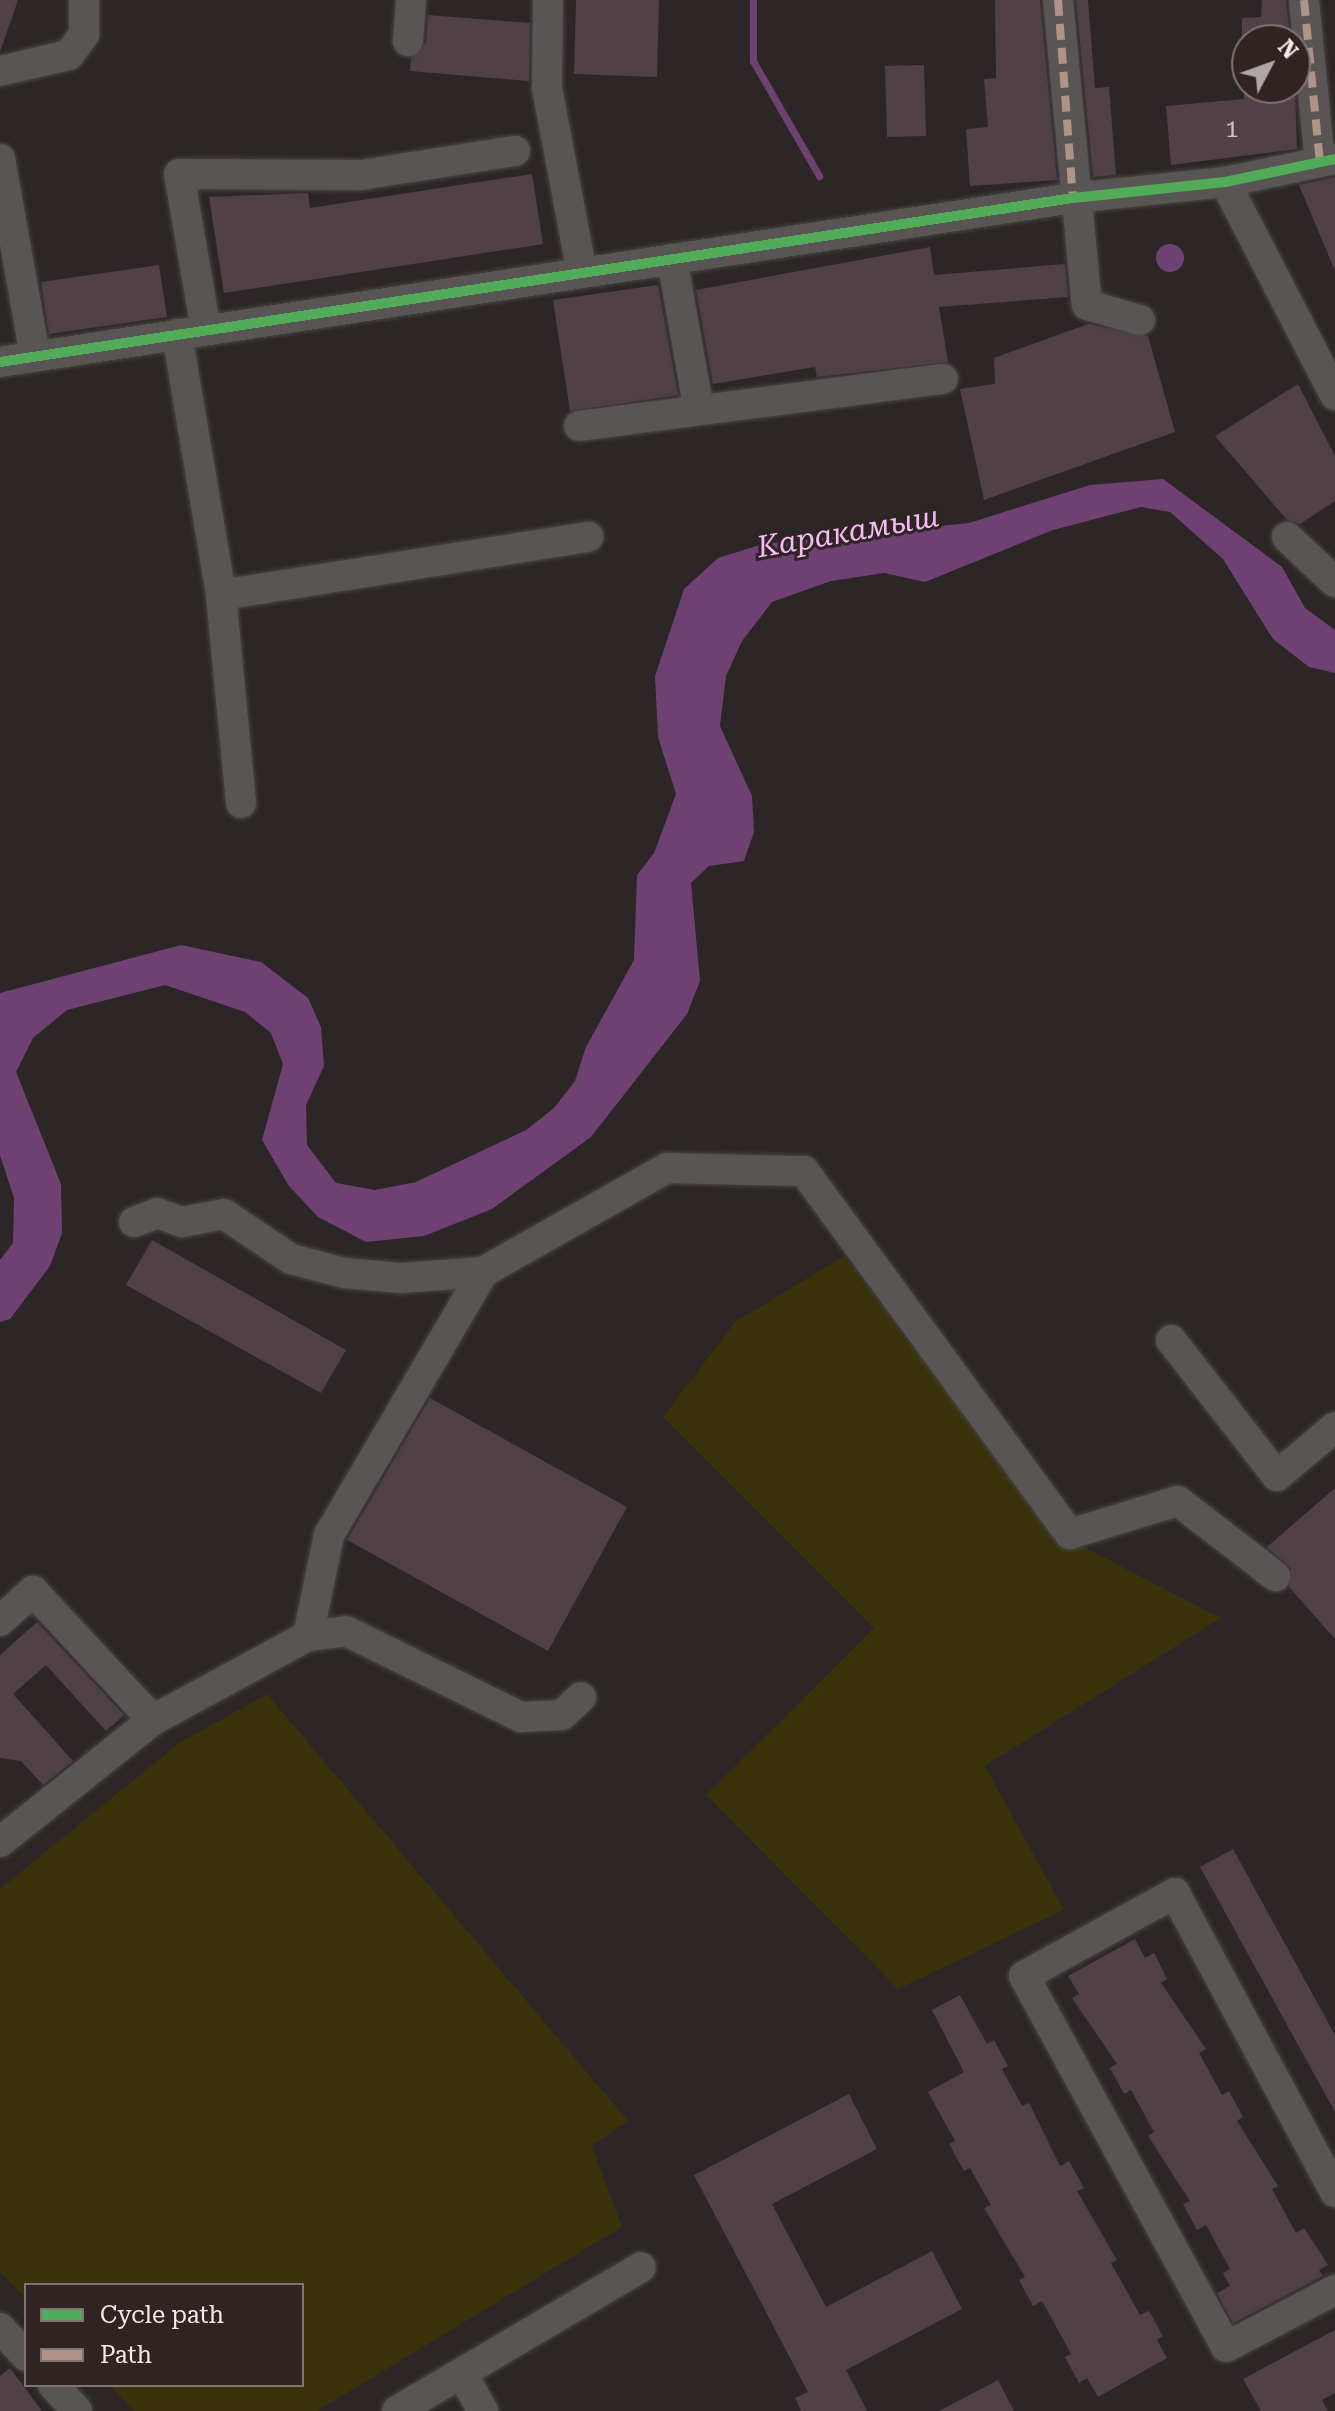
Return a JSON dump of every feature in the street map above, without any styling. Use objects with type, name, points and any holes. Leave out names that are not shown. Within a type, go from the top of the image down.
[{"type":"street","points":[[0,71],[69,55],[84,34],[84,0]]},
{"type":"street","points":[[408,41],[411,0]]},
{"type":"street","points":[[548,0],[547,88],[582,273]]},
{"type":"street","points":[[1058,0],[1073,198],[1087,305],[1140,320]]},
{"type":"street","points":[[0,362],[1073,198],[1225,182],[1328,160],[1304,0]]},
{"type":"street","points":[[241,803],[191,332],[179,174],[361,175],[515,151]]},
{"type":"street","points":[[0,159],[35,356]]},
{"type":"street","points":[[1225,182],[1335,395]]},
{"type":"street","points":[[672,259],[699,410]]},
{"type":"street","points":[[579,426],[943,379]]},
{"type":"street","points":[[221,595],[588,537]]},
{"type":"street","points":[[1287,537],[1335,582]]},
{"type":"street","points":[[134,1222],[157,1213],[182,1222],[224,1214],[291,1259],[344,1273],[401,1278],[483,1272],[667,1168],[804,1171],[1070,1534],[1178,1501],[1275,1576]]},
{"type":"street","points":[[308,1636],[329,1535],[483,1272]]},
{"type":"street","points":[[1171,1340],[1277,1476],[1335,1427]]},
{"type":"street","points":[[0,1621],[33,1591],[153,1720]]},
{"type":"street","points":[[0,1842],[153,1720],[308,1636],[346,1631],[521,1717],[562,1715],[581,1697]]},
{"type":"street","points":[[1335,2192],[1175,1893],[1024,1976],[1226,2347],[1335,2290]]},
{"type":"street","points":[[397,2411],[641,2267]]},
{"type":"street","points":[[0,2328],[24,2354]]},
{"type":"street","points":[[462,2374],[483,2411]]},
{"type":"street","points":[[55,2387],[77,2411]]},
{"type":"shaded area","points":[[1170,244],[1180,248],[1184,258],[1180,268],[1170,272],[1160,268],[1156,258],[1160,248]]},
{"type":"shaded area","points":[[1163,479],[1282,567],[1305,608],[1335,630],[1335,673],[1309,667],[1273,639],[1223,559],[1170,512],[1141,507],[1053,530],[925,582],[884,573],[831,581],[772,602],[742,641],[726,676],[720,726],[752,796],[754,832],[744,861],[709,866],[691,883],[700,981],[687,1014],[591,1137],[492,1209],[424,1236],[366,1242],[318,1217],[289,1186],[262,1140],[283,1064],[271,1033],[245,1012],[165,985],[67,1010],[33,1038],[16,1072],[61,1184],[62,1233],[50,1266],[10,1319],[0,1322],[0,1260],[13,1243],[14,1198],[0,1155],[0,993],[181,945],[261,962],[308,998],[321,1027],[324,1066],[306,1105],[307,1145],[336,1183],[375,1190],[416,1182],[526,1130],[554,1108],[575,1081],[586,1047],[634,960],[637,875],[654,853],[676,794],[658,737],[655,676],[684,589],[718,558],[763,544],[969,523],[1090,485]]},
{"type":"shaded area","points":[[844,1256],[1049,1529],[1221,1618],[985,1766],[1064,1910],[898,1989],[706,1795],[874,1628],[663,1417],[735,1322]]},
{"type":"shaded area","points":[[267,1694],[628,2121],[592,2146],[622,2227],[317,2411],[134,2411],[111,2387],[304,2387],[304,2283],[24,2283],[24,2297],[0,2272],[0,1889],[179,1743]]},
{"type":"building","points":[[0,0],[18,0],[0,52]]},
{"type":"building","points":[[576,0],[659,0],[657,77],[574,74]]},
{"type":"building","points":[[995,0],[1040,0],[1057,180],[970,186],[966,129],[988,127],[984,79],[996,78]]},
{"type":"building","points":[[1076,0],[1088,0],[1095,88],[1109,87],[1116,175],[1093,177]]},
{"type":"building","points":[[1262,0],[1286,0],[1288,24],[1242,24],[1242,18],[1261,17]]},
{"type":"building","points":[[428,15],[530,23],[529,81],[410,71],[411,58],[426,43]]},
{"type":"building","points":[[924,65],[926,136],[887,137],[885,66]]},
{"type":"building","points":[[1231,100],[1231,104],[1296,104],[1297,149],[1171,165],[1166,106]]},
{"type":"building","points":[[532,174],[543,244],[224,293],[209,197],[308,193],[310,208]]},
{"type":"building","points":[[1335,177],[1335,271],[1299,185]]},
{"type":"building","points":[[930,247],[934,275],[1065,264],[1068,297],[939,307],[948,362],[817,377],[815,367],[713,384],[696,290]]},
{"type":"building","points":[[159,265],[167,317],[49,334],[41,282]]},
{"type":"building","points":[[658,285],[678,395],[570,411],[553,300]]},
{"type":"building","points":[[1088,324],[1148,336],[1175,432],[984,500],[960,389],[995,384],[994,358]]},
{"type":"building","points":[[1298,384],[1335,456],[1335,501],[1300,524],[1287,520],[1215,436]]},
{"type":"building","points":[[152,1240],[346,1350],[321,1393],[126,1285]]},
{"type":"building","points":[[430,1398],[627,1507],[548,1651],[347,1540]]},
{"type":"building","points":[[1335,1488],[1335,1639],[1289,1587],[1291,1568],[1267,1547]]},
{"type":"building","points":[[37,1622],[124,1715],[106,1731],[46,1665],[13,1694],[73,1761],[43,1785],[21,1761],[0,1758],[0,1655]]},
{"type":"building","points":[[1233,1849],[1335,2035],[1335,2112],[1200,1867]]},
{"type":"building","points":[[1135,1939],[1145,1958],[1154,1953],[1167,1979],[1161,1983],[1206,2049],[1199,2053],[1222,2095],[1229,2091],[1243,2117],[1237,2121],[1278,2186],[1272,2189],[1296,2233],[1304,2228],[1328,2265],[1319,2270],[1323,2276],[1233,2323],[1217,2293],[1230,2286],[1223,2273],[1230,2269],[1206,2225],[1197,2230],[1183,2204],[1190,2201],[1148,2136],[1154,2132],[1131,2090],[1124,2094],[1110,2068],[1117,2064],[1072,1998],[1079,1994],[1068,1976]]},
{"type":"building","points":[[960,1995],[987,2044],[994,2040],[1008,2066],[1002,2069],[1022,2106],[1029,2103],[1060,2166],[1069,2161],[1084,2188],[1077,2191],[1117,2260],[1111,2263],[1140,2315],[1149,2311],[1163,2336],[1157,2340],[1167,2358],[1098,2397],[1087,2378],[1079,2383],[1065,2357],[1071,2354],[1042,2301],[1033,2306],[1019,2280],[1025,2277],[984,2208],[991,2205],[970,2168],[964,2171],[949,2144],[955,2141],[928,2092],[964,2072],[932,2010]]},
{"type":"building","points":[[849,2094],[877,2149],[772,2204],[826,2307],[932,2251],[962,2309],[846,2370],[867,2411],[801,2411],[795,2398],[808,2392],[694,2175]]},
{"type":"building","points":[[1335,2330],[1335,2393],[1322,2400],[1328,2411],[1261,2411],[1243,2379]]},
{"type":"building","points":[[10,2368],[42,2411],[0,2411],[0,2376]]},
{"type":"building","points":[[998,2380],[1014,2411],[939,2411]]},
{"type":"waterway","points":[[753,0],[753,61],[819,176]]},
{"type":"marked path","points":[[1058,0],[1073,198]]},
{"type":"marked path","points":[[1304,0],[1320,162]]},
{"type":"cycle path","points":[[0,362],[1073,198],[1225,182],[1335,159]]},
{"type":"water label","name":"Каракамыш","points":[[848,532]]}]
